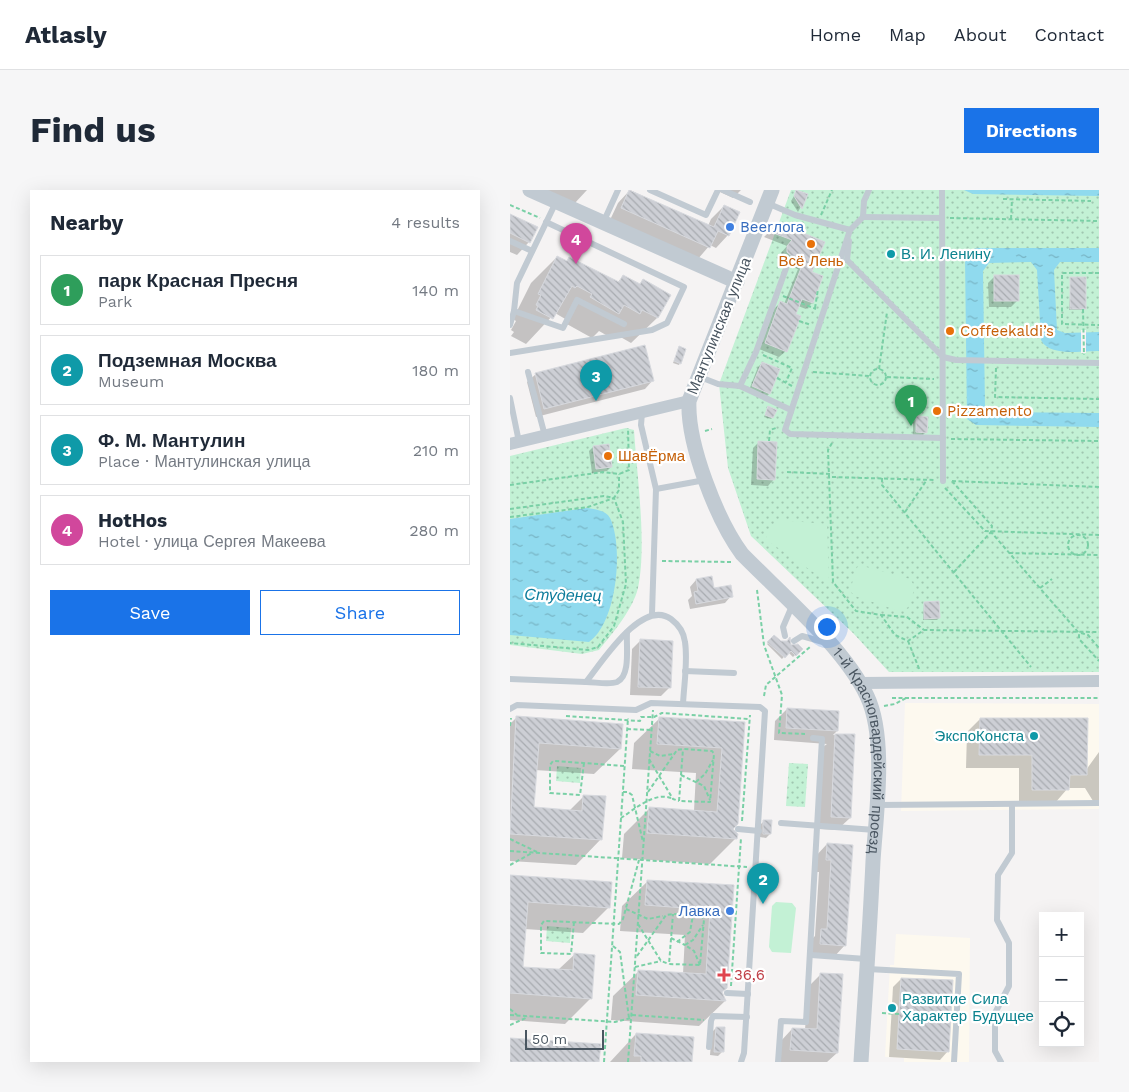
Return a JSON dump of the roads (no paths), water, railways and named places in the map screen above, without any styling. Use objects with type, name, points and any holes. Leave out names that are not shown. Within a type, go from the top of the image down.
[{"type":"street","points":[[530,190],[737,282]]},
{"type":"street","name":"Мантулинская улица","points":[[515,443],[689,401],[769,196]]},
{"type":"street","name":"1-й Красногвардейский проезд","points":[[689,401],[692,434],[722,523],[731,540],[742,554],[832,646],[860,684],[872,708],[876,726],[876,805],[861,1062]]},
{"type":"street","points":[[860,684],[1099,681]]},
{"type":"lane","points":[[603,224],[618,190]]},
{"type":"lane","points":[[650,190],[706,215],[718,190]]},
{"type":"lane","points":[[723,190],[750,202]]},
{"type":"lane","points":[[869,190],[864,201],[863,217],[850,230],[843,261],[823,312],[785,430],[790,434],[943,438]]},
{"type":"lane","points":[[942,190],[943,481]]},
{"type":"lane","points":[[769,196],[794,215],[850,230]]},
{"type":"lane","points":[[510,325],[514,311],[514,282],[532,251],[556,202]]},
{"type":"lane","points":[[863,217],[942,218]]},
{"type":"lane","points":[[510,353],[652,330],[667,323],[684,287],[546,222]]},
{"type":"lane","points":[[510,241],[532,251]]},
{"type":"lane","points":[[740,386],[756,352],[789,260]]},
{"type":"lane","points":[[843,261],[888,302],[943,357],[956,360],[1099,363]]},
{"type":"lane","points":[[514,311],[563,328],[578,300],[624,324]]},
{"type":"lane","points":[[528,372],[545,436]]},
{"type":"lane","points":[[698,376],[718,384],[740,386],[792,410]]},
{"type":"lane","points":[[510,398],[515,443]]},
{"type":"lane","points":[[642,412],[642,425],[656,489],[652,561],[652,614]]},
{"type":"lane","points":[[656,489],[706,479]]},
{"type":"lane","points":[[785,636],[782,626],[792,606]]},
{"type":"lane","points":[[586,682],[639,621],[652,614],[667,616],[682,632],[686,645],[683,704]]},
{"type":"lane","points":[[510,679],[615,683],[622,679],[625,670],[627,633]]},
{"type":"lane","points":[[794,641],[802,636],[832,646]]},
{"type":"lane","points":[[685,671],[734,674]]},
{"type":"lane","points":[[511,711],[517,705],[636,710],[651,702],[760,707],[765,711],[747,1017],[744,1053],[741,1062]]},
{"type":"lane","points":[[778,1062],[781,1021],[806,1022],[822,740],[813,738]]},
{"type":"lane","points":[[876,805],[1099,803]]},
{"type":"lane","points":[[1001,1062],[995,1051],[995,1013],[1009,986],[1009,943],[997,920],[998,875],[1012,853],[1012,804]]},
{"type":"lane","points":[[781,823],[875,830]]},
{"type":"lane","points":[[740,829],[759,831]]},
{"type":"lane","points":[[811,955],[867,964],[959,974],[954,1062]]},
{"type":"lane","points":[[729,993],[748,994]]},
{"type":"lane","points":[[709,1047],[710,1020],[713,1016],[747,1017]]},
{"type":"lane","points":[[861,1062],[871,1062]]},
{"type":"water","points":[[964,190],[1099,190],[1099,196],[973,194]]},
{"type":"water","points":[[976,248],[1099,248],[1099,262],[1060,262],[1054,270],[1057,330],[1065,333],[1099,332],[1099,351],[1059,351],[1051,349],[1041,340],[1037,270],[1031,262],[989,263],[983,271],[985,407],[994,412],[1099,413],[1099,427],[976,425],[967,419],[965,258],[970,251]]},
{"type":"water","name":"Студенец","points":[[586,508],[600,510],[608,515],[617,547],[617,565],[612,602],[599,632],[589,642],[510,635],[510,519]]},
{"type":"place","name":"Beerлога","points":[[730,227]]},
{"type":"place","name":"Всё Лень","points":[[811,244]]},
{"type":"place","name":"В. И. Ленину","points":[[891,254]]},
{"type":"place","name":"HotHos","points":[[576,264]]},
{"type":"place","name":"Coffeekaldi’s","points":[[950,331]]},
{"type":"place","name":"Ф. М. Мантулин","points":[[596,401]]},
{"type":"place","name":"Pizzamento","points":[[937,411]]},
{"type":"place","name":"парк Красная Пресня","points":[[911,426]]},
{"type":"place","name":"ШавЁрма","points":[[608,456]]},
{"type":"place","name":"ЭкспоКонста","points":[[1034,736]]},
{"type":"place","name":"Подземная Москва","points":[[763,904]]},
{"type":"place","name":"Лавка","points":[[730,911]]},
{"type":"place","name":"36,6","points":[[724,975]]},
{"type":"place","name":"Развитие Сила Характер Будущее","points":[[892,1008]]}]
